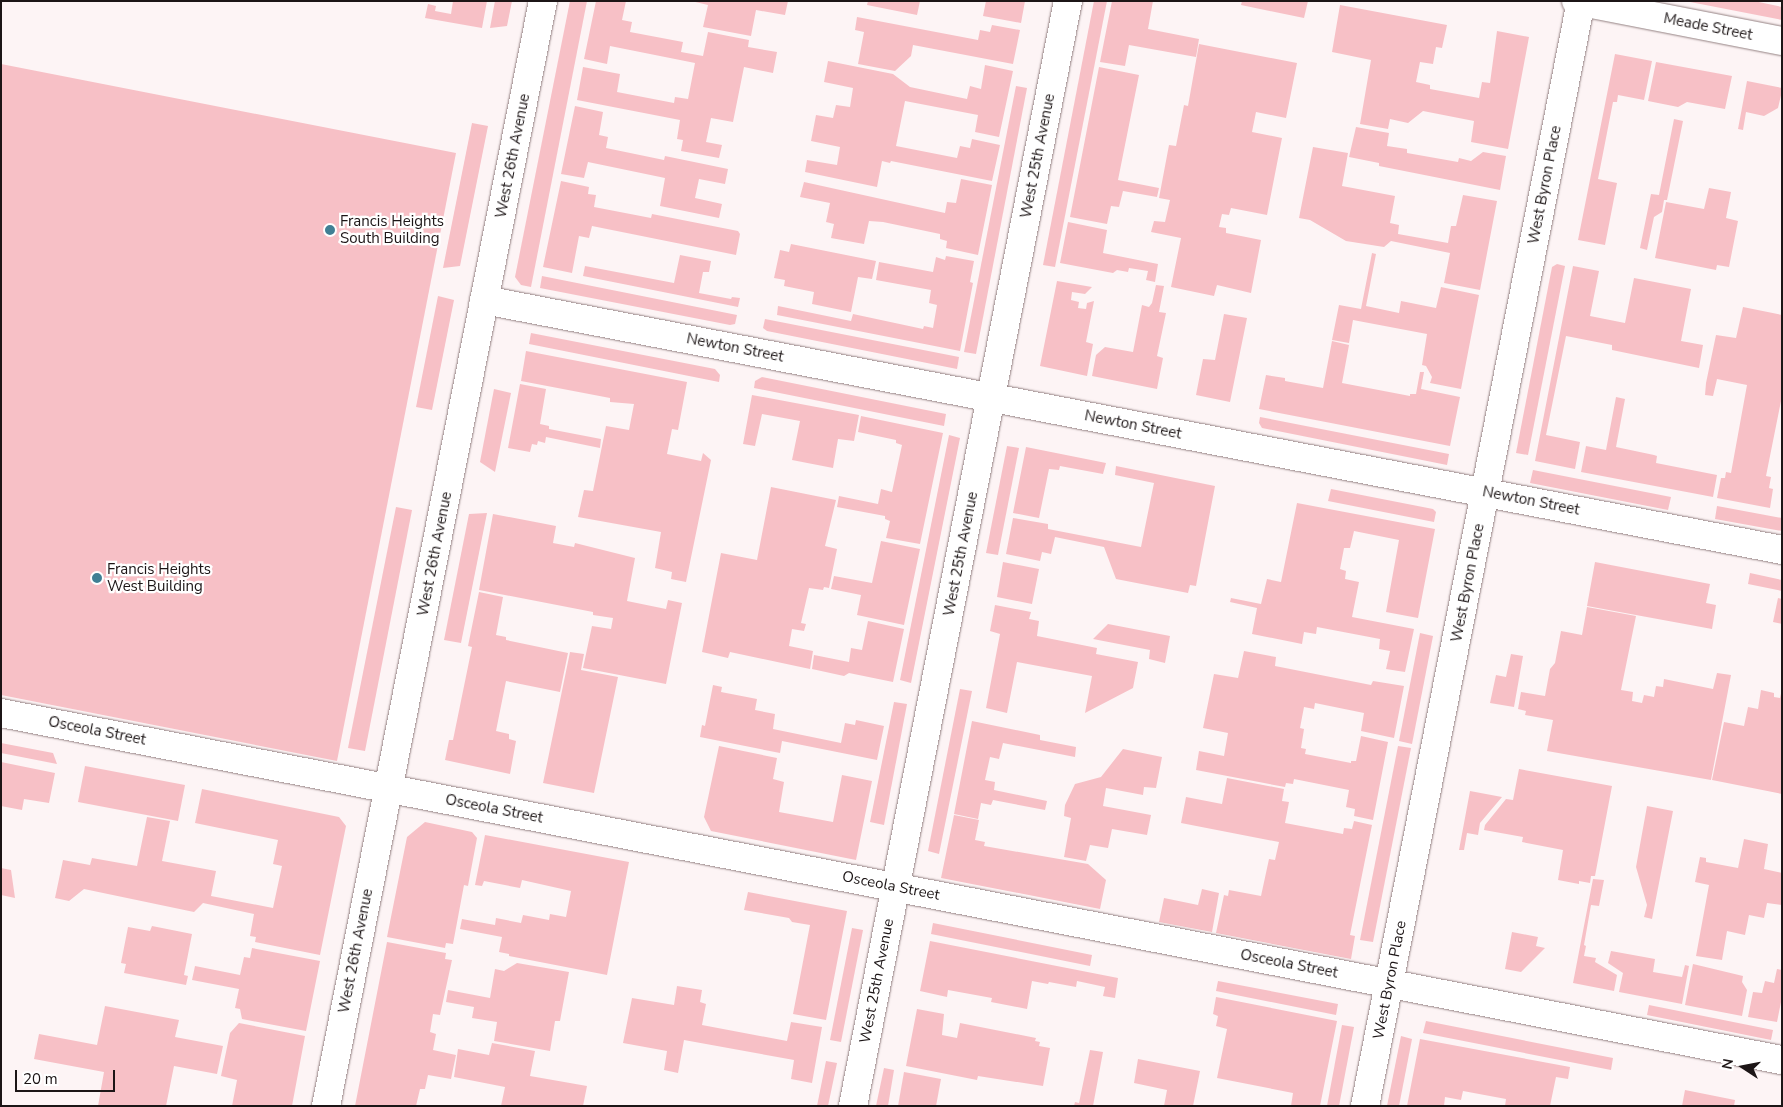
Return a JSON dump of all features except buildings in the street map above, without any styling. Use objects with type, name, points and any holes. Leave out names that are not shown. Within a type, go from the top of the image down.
[{"type":"street","name":"West 26th Avenue","points":[[326,1106],[543,1]]},
{"type":"street","name":"West 25th Avenue","points":[[853,1106],[1068,1]]},
{"type":"street","name":"Meade Street","points":[[1580,2],[1782,41]]},
{"type":"street","name":"West Byron Place","points":[[1365,1106],[1580,2]]},
{"type":"street","name":"Newton Street","points":[[484,300],[1782,550]]},
{"type":"street","name":"Osceola Street","points":[[1,713],[1782,1060]]},
{"type":"shaded area","points":[[453,1],[487,1],[482,28],[425,18],[428,4],[436,6],[435,11],[451,14]]},
{"type":"shaded area","points":[[495,1],[512,1],[507,26],[490,28]]},
{"type":"shaded area","points":[[570,1],[587,1],[531,287],[521,285],[515,277]]},
{"type":"shaded area","points":[[596,1],[626,1],[622,20],[632,22],[630,32],[683,42],[681,52],[703,56],[708,32],[749,40],[748,47],[777,52],[773,73],[744,67],[733,122],[711,118],[706,142],[722,145],[719,158],[681,151],[683,140],[677,139],[680,120],[577,100],[583,67],[620,74],[617,92],[674,103],[675,97],[688,99],[695,63],[610,46],[607,64],[584,59]]},
{"type":"shaded area","points":[[691,1],[788,1],[785,15],[756,10],[751,36],[703,27],[708,5]]},
{"type":"shaded area","points":[[868,1],[920,1],[917,15],[867,5]]},
{"type":"shaded area","points":[[986,1],[1025,1],[1021,23],[983,16]]},
{"type":"shaded area","points":[[1094,1],[1107,1],[1055,267],[1043,265]]},
{"type":"shaded area","points":[[1112,1],[1153,1],[1148,29],[1199,39],[1196,57],[1129,45],[1125,66],[1100,62]]},
{"type":"shaded area","points":[[1242,1],[1308,1],[1304,18],[1241,5]]},
{"type":"shaded area","points":[[1685,1],[1754,1],[1782,7],[1782,20]]},
{"type":"shaded area","points":[[1340,5],[1447,25],[1442,48],[1436,47],[1433,64],[1420,62],[1416,82],[1430,85],[1430,89],[1479,98],[1482,82],[1490,83],[1497,31],[1529,37],[1508,149],[1471,142],[1474,121],[1423,111],[1408,123],[1390,119],[1388,129],[1360,124],[1371,60],[1332,52]]},
{"type":"shaded area","points":[[857,17],[978,40],[980,30],[990,32],[992,25],[1020,30],[1013,64],[913,45],[911,56],[895,71],[858,64],[864,32],[855,30]]},
{"type":"shaded area","points":[[1199,44],[1297,63],[1286,118],[1256,112],[1252,132],[1282,138],[1267,215],[1231,208],[1229,215],[1222,214],[1219,227],[1226,228],[1226,233],[1261,240],[1251,293],[1217,285],[1214,296],[1171,287],[1181,238],[1151,232],[1154,221],[1165,222],[1170,200],[1159,198],[1169,145],[1176,146],[1184,105],[1188,106]]},
{"type":"shaded area","points":[[1615,54],[1652,61],[1644,100],[1618,95],[1617,102],[1613,102],[1598,179],[1617,183],[1605,245],[1578,240]]},
{"type":"shaded area","points":[[828,61],[893,74],[910,87],[967,99],[970,86],[981,89],[985,65],[1013,71],[999,137],[975,132],[978,115],[905,101],[896,146],[957,158],[960,146],[970,148],[972,139],[1000,145],[992,181],[891,161],[890,163],[882,161],[877,187],[805,172],[807,160],[837,165],[840,147],[811,141],[816,115],[833,118],[836,105],[850,107],[853,88],[824,82]]},
{"type":"shaded area","points":[[1656,62],[1732,76],[1725,109],[1687,102],[1678,107],[1648,101]]},
{"type":"shaded area","points":[[1,64],[456,153],[337,761],[1,695]]},
{"type":"shaded area","points":[[1099,67],[1139,75],[1118,180],[1159,188],[1157,197],[1123,191],[1119,207],[1111,206],[1107,224],[1070,217]]},
{"type":"shaded area","points":[[1747,81],[1782,88],[1782,91],[1778,108],[1764,116],[1746,112],[1743,130],[1738,129]]},
{"type":"shaded area","points":[[1016,86],[1027,88],[976,354],[964,352]]},
{"type":"shaded area","points":[[575,106],[603,112],[599,135],[608,137],[606,148],[664,160],[665,156],[728,169],[725,184],[699,179],[695,198],[722,204],[719,218],[660,206],[665,178],[588,162],[584,178],[561,174]]},
{"type":"shaded area","points":[[1674,119],[1683,121],[1667,200],[1664,200],[1662,212],[1654,217],[1647,250],[1640,248],[1651,194],[1659,195]]},
{"type":"shaded area","points":[[472,123],[488,126],[460,266],[443,268]]},
{"type":"shaded area","points":[[1356,127],[1389,133],[1387,146],[1407,149],[1407,153],[1458,162],[1459,158],[1471,161],[1483,152],[1506,156],[1500,190],[1379,166],[1379,163],[1349,157]]},
{"type":"shaded area","points":[[1313,147],[1348,153],[1342,186],[1395,196],[1390,223],[1399,225],[1398,234],[1448,243],[1451,226],[1456,226],[1463,195],[1497,201],[1480,290],[1444,283],[1450,253],[1391,241],[1384,247],[1346,241],[1310,220],[1299,218]]},
{"type":"shaded area","points":[[961,179],[992,185],[978,255],[946,248],[947,241],[940,239],[940,234],[883,222],[869,221],[864,244],[831,238],[834,224],[826,222],[830,203],[800,197],[804,182],[945,213],[947,202],[956,203]]},
{"type":"shaded area","points":[[561,181],[589,187],[588,194],[596,195],[594,207],[651,218],[652,214],[738,231],[740,234],[736,255],[592,226],[589,238],[579,236],[572,273],[543,267]]},
{"type":"shaded area","points":[[1709,188],[1731,192],[1726,218],[1738,221],[1729,267],[1717,265],[1716,270],[1655,258],[1666,202],[1704,209]]},
{"type":"shaded area","points":[[1068,222],[1107,230],[1103,253],[1158,264],[1155,282],[1146,280],[1148,271],[1129,268],[1128,272],[1117,270],[1113,273],[1060,263]]},
{"type":"shaded area","points":[[791,244],[876,261],[872,279],[858,277],[851,312],[812,304],[814,292],[784,286],[785,280],[774,278],[780,250],[789,252]]},
{"type":"shaded area","points":[[1372,253],[1376,254],[1366,306],[1399,313],[1401,301],[1436,308],[1441,287],[1479,295],[1461,389],[1430,383],[1432,377],[1426,366],[1422,365],[1427,334],[1353,320],[1349,343],[1332,340],[1339,305],[1361,309]]},
{"type":"shaded area","points":[[680,255],[711,261],[709,272],[703,272],[699,293],[731,299],[732,297],[740,298],[738,307],[583,276],[585,266],[674,283]]},
{"type":"shaded area","points":[[946,256],[974,261],[970,282],[973,283],[960,351],[777,315],[778,306],[851,321],[853,314],[923,329],[924,326],[933,328],[937,305],[929,303],[931,290],[876,280],[879,262],[933,272],[936,257],[945,260]]},
{"type":"shaded area","points":[[1557,264],[1565,266],[1528,455],[1516,453],[1552,267]]},
{"type":"shaded area","points":[[1573,266],[1599,271],[1590,316],[1625,323],[1634,278],[1691,289],[1681,341],[1703,345],[1699,368],[1612,350],[1612,345],[1566,336],[1546,435],[1580,442],[1575,469],[1535,461]]},
{"type":"shaded area","points":[[542,276],[737,315],[735,324],[730,325],[540,288]]},
{"type":"shaded area","points":[[1057,281],[1092,287],[1085,294],[1072,292],[1071,300],[1079,302],[1078,308],[1086,309],[1087,303],[1094,301],[1086,342],[1093,344],[1087,376],[1040,366]]},
{"type":"shaded area","points":[[1156,285],[1164,286],[1159,312],[1166,313],[1157,356],[1163,358],[1157,389],[1092,376],[1096,355],[1105,347],[1133,352],[1142,305],[1149,307],[1152,303]]},
{"type":"shaded area","points":[[438,296],[454,300],[432,410],[416,407]]},
{"type":"shaded area","points":[[1743,307],[1782,315],[1782,396],[1766,476],[1771,477],[1769,488],[1773,489],[1770,508],[1717,498],[1721,478],[1725,478],[1726,472],[1731,473],[1747,385],[1717,379],[1713,396],[1705,395],[1706,383],[1716,335],[1736,338]]},
{"type":"shaded area","points":[[1224,314],[1247,318],[1230,402],[1196,395],[1203,359],[1215,360]]},
{"type":"shaded area","points":[[765,319],[959,357],[957,369],[767,331],[763,328]]},
{"type":"shaded area","points":[[531,333],[715,369],[720,375],[719,382],[529,344]]},
{"type":"shaded area","points":[[1332,341],[1349,345],[1342,383],[1410,396],[1410,394],[1416,394],[1420,372],[1424,372],[1421,389],[1460,397],[1450,446],[1259,409],[1266,375],[1285,378],[1285,381],[1323,388]]},
{"type":"shaded area","points":[[526,351],[687,382],[678,430],[672,429],[667,454],[701,461],[703,453],[711,460],[686,582],[671,579],[672,572],[655,568],[661,532],[578,517],[584,490],[593,491],[606,426],[629,430],[634,404],[610,402],[610,398],[521,381]]},
{"type":"shaded area","points":[[762,377],[946,414],[944,426],[754,388],[755,381]]},
{"type":"shaded area","points":[[520,384],[546,389],[540,424],[549,426],[549,429],[601,439],[600,448],[546,437],[545,443],[538,441],[537,445],[532,444],[530,452],[508,448]]},
{"type":"shaded area","points":[[494,389],[511,393],[495,472],[480,462]]},
{"type":"shaded area","points":[[752,395],[859,415],[854,441],[838,439],[833,468],[792,460],[800,421],[762,414],[755,446],[743,444]]},
{"type":"shaded area","points":[[1616,397],[1625,399],[1616,447],[1657,456],[1656,463],[1717,475],[1713,497],[1581,472],[1586,446],[1606,450]]},
{"type":"shaded area","points":[[861,416],[943,433],[920,544],[886,538],[890,521],[885,519],[885,516],[837,507],[839,496],[878,504],[881,489],[892,492],[902,445],[896,443],[896,440],[858,432]]},
{"type":"shaded area","points":[[1260,417],[1449,454],[1447,465],[1262,428],[1259,423]]},
{"type":"shaded area","points":[[949,435],[960,438],[911,683],[900,680]]},
{"type":"shaded area","points":[[1007,446],[1019,448],[998,555],[986,553]]},
{"type":"shaded area","points":[[1026,447],[1106,463],[1103,474],[1060,466],[1059,470],[1049,469],[1039,518],[1013,513]]},
{"type":"shaded area","points":[[1116,466],[1215,486],[1196,586],[1190,585],[1188,593],[1116,579],[1104,547],[1055,537],[1051,554],[1042,552],[1040,561],[1006,554],[1013,518],[1048,524],[1048,529],[1141,547],[1154,483],[1115,475]]},
{"type":"shaded area","points":[[1533,470],[1671,497],[1668,510],[1530,483]]},
{"type":"shaded area","points":[[771,487],[836,500],[825,546],[837,549],[829,588],[824,587],[823,590],[809,588],[801,623],[806,624],[804,631],[792,629],[789,646],[813,651],[810,669],[730,652],[728,658],[702,652],[721,553],[757,560]]},
{"type":"shaded area","points":[[1331,489],[1433,509],[1436,512],[1434,522],[1328,501]]},
{"type":"shaded area","points":[[1297,503],[1435,529],[1418,618],[1386,612],[1399,540],[1354,531],[1350,548],[1344,548],[1340,569],[1346,571],[1345,579],[1359,582],[1352,617],[1414,629],[1405,672],[1386,669],[1390,651],[1379,649],[1380,639],[1317,627],[1316,634],[1304,632],[1302,644],[1252,634],[1257,608],[1230,602],[1231,598],[1261,604],[1267,579],[1281,582]]},
{"type":"shaded area","points":[[1717,506],[1782,518],[1782,531],[1715,519]]},
{"type":"shaded area","points":[[396,507],[412,510],[365,751],[348,748]]},
{"type":"shaded area","points":[[487,513],[461,643],[444,640],[469,514]]},
{"type":"shaded area","points":[[493,514],[556,526],[553,543],[574,547],[575,543],[635,558],[627,601],[666,609],[668,600],[682,603],[666,684],[583,668],[592,626],[611,629],[613,618],[593,615],[593,612],[479,590]]},
{"type":"shaded area","points":[[881,541],[920,549],[904,625],[857,615],[861,595],[831,589],[834,576],[872,583]]},
{"type":"shaded area","points":[[1003,562],[1039,569],[1032,604],[997,597]]},
{"type":"shaded area","points":[[1595,562],[1710,584],[1706,603],[1716,605],[1712,629],[1587,606]]},
{"type":"shaded area","points":[[1750,573],[1782,580],[1782,591],[1748,584]]},
{"type":"shaded area","points":[[479,592],[503,597],[496,635],[506,637],[506,640],[568,653],[560,692],[506,681],[496,731],[509,734],[509,739],[516,741],[510,774],[445,760],[449,740],[453,740],[472,647],[468,646]]},
{"type":"shaded area","points":[[1778,598],[1782,599],[1782,624],[1773,622]]},
{"type":"shaded area","points":[[995,605],[1031,612],[1029,619],[1039,621],[1037,636],[1097,648],[1096,654],[1138,662],[1133,688],[1085,713],[1092,676],[1017,662],[1007,713],[986,708],[1000,634],[990,631]]},
{"type":"shaded area","points":[[1587,607],[1636,616],[1621,690],[1633,692],[1632,701],[1642,703],[1644,695],[1654,697],[1656,686],[1663,687],[1664,679],[1713,689],[1717,673],[1731,675],[1711,780],[1547,751],[1553,720],[1525,715],[1526,711],[1518,709],[1521,692],[1545,696],[1550,669],[1555,663],[1561,631],[1582,635]]},
{"type":"shaded area","points":[[868,621],[904,629],[893,682],[849,673],[844,676],[812,669],[814,655],[849,662],[851,648],[862,650]]},
{"type":"shaded area","points":[[1108,624],[1170,636],[1165,663],[1149,659],[1150,650],[1093,639]]},
{"type":"shaded area","points":[[1420,633],[1433,636],[1412,744],[1399,741]]},
{"type":"shaded area","points":[[1244,651],[1276,657],[1275,666],[1371,685],[1373,681],[1404,686],[1394,738],[1361,731],[1364,713],[1315,703],[1314,709],[1304,707],[1300,728],[1304,729],[1301,748],[1306,749],[1305,754],[1351,763],[1351,761],[1356,761],[1361,736],[1388,742],[1373,820],[1354,816],[1355,809],[1346,807],[1349,790],[1294,779],[1293,784],[1286,783],[1285,787],[1196,770],[1199,751],[1224,756],[1228,733],[1203,728],[1214,674],[1238,678]]},
{"type":"shaded area","points":[[570,652],[584,654],[581,670],[618,677],[594,793],[543,783]]},
{"type":"shaded area","points":[[1511,654],[1523,656],[1514,707],[1490,703],[1496,675],[1506,677]]},
{"type":"shaded area","points":[[713,685],[722,687],[721,692],[757,699],[755,710],[775,714],[773,729],[841,743],[845,723],[855,725],[856,720],[884,726],[877,760],[782,741],[780,753],[700,737],[702,725],[705,726]]},
{"type":"shaded area","points":[[960,689],[972,691],[939,854],[928,851]]},
{"type":"shaded area","points":[[1782,689],[1782,794],[1712,780],[1724,722],[1744,726],[1748,707],[1758,709],[1761,690],[1774,693],[1774,697],[1780,698]]},
{"type":"shaded area","points":[[894,702],[907,704],[884,825],[870,822]]},
{"type":"shaded area","points":[[972,721],[1040,735],[1040,740],[1076,747],[1075,757],[1003,743],[999,759],[990,757],[985,780],[995,782],[994,790],[1047,801],[1045,810],[993,800],[991,805],[981,803],[978,819],[954,814]]},
{"type":"shaded area","points":[[1,743],[53,753],[57,764],[1,753]]},
{"type":"shaded area","points":[[719,746],[777,758],[773,779],[784,782],[779,812],[833,822],[842,775],[872,781],[856,860],[711,831],[704,817]]},
{"type":"shaded area","points":[[1398,746],[1411,748],[1373,942],[1360,940]]},
{"type":"shaded area","points":[[1123,749],[1162,757],[1156,788],[1144,787],[1143,795],[1106,788],[1103,806],[1151,815],[1147,835],[1112,829],[1108,848],[1090,845],[1086,861],[1064,857],[1071,818],[1064,816],[1065,805],[1075,784],[1101,777]]},
{"type":"shaded area","points":[[1,762],[55,773],[49,803],[24,799],[22,810],[1,806]]},
{"type":"shaded area","points":[[85,766],[185,785],[178,821],[78,802]]},
{"type":"shaded area","points":[[1519,769],[1612,786],[1595,876],[1591,876],[1590,883],[1579,881],[1579,884],[1558,880],[1563,850],[1522,842],[1523,837],[1484,830],[1485,825],[1506,799],[1513,800]]},
{"type":"shaded area","points":[[1227,778],[1284,789],[1282,801],[1289,802],[1285,823],[1343,834],[1344,828],[1352,829],[1354,821],[1372,825],[1350,935],[1355,936],[1351,959],[1216,933],[1224,895],[1228,896],[1229,890],[1261,896],[1269,859],[1275,860],[1279,842],[1181,823],[1186,797],[1222,804]]},
{"type":"shaded area","points":[[202,789],[339,817],[346,826],[320,955],[255,942],[256,937],[250,936],[254,914],[203,903],[194,912],[84,889],[69,901],[55,898],[63,860],[90,865],[92,858],[137,866],[147,817],[170,821],[162,861],[216,871],[211,896],[273,908],[282,866],[273,864],[278,840],[195,823]]},
{"type":"shaded area","points":[[1470,791],[1502,797],[1480,823],[1478,835],[1467,833],[1464,850],[1459,850]]},
{"type":"shaded area","points":[[1647,806],[1673,811],[1652,919],[1644,917],[1647,905],[1636,867]]},
{"type":"shaded area","points":[[954,815],[979,820],[975,840],[985,842],[984,846],[1088,864],[1106,880],[1100,909],[941,878]]},
{"type":"shaded area","points":[[425,822],[472,832],[477,838],[468,886],[464,885],[453,944],[446,943],[445,948],[387,937],[407,837]]},
{"type":"shaded area","points":[[485,835],[629,862],[607,975],[509,956],[509,954],[499,952],[502,937],[460,929],[462,919],[495,925],[496,918],[521,923],[523,915],[549,920],[550,914],[566,917],[571,891],[522,880],[520,888],[484,881],[482,886],[475,885]]},
{"type":"shaded area","points":[[1744,839],[1768,844],[1764,869],[1782,873],[1782,905],[1767,903],[1764,918],[1749,915],[1745,935],[1727,931],[1722,960],[1696,956],[1709,885],[1695,882],[1700,857],[1706,858],[1706,862],[1738,868]]},
{"type":"shaded area","points":[[1,868],[11,870],[15,898],[1,895]]},
{"type":"shaded area","points":[[1593,879],[1604,880],[1599,906],[1591,905],[1584,956],[1596,958],[1595,962],[1617,975],[1614,991],[1573,983]]},
{"type":"shaded area","points":[[1202,889],[1219,893],[1212,932],[1159,922],[1164,898],[1198,905]]},
{"type":"shaded area","points":[[748,892],[847,911],[826,1020],[793,1014],[810,925],[792,922],[789,918],[744,910]]},
{"type":"shaded area","points":[[933,923],[1092,955],[1090,966],[931,934]]},
{"type":"shaded area","points":[[152,926],[192,934],[184,975],[188,976],[186,985],[124,973],[126,964],[121,963],[128,927],[150,931]]},
{"type":"shaded area","points":[[852,928],[863,930],[841,1042],[830,1040]]},
{"type":"shaded area","points":[[1512,932],[1538,937],[1536,946],[1545,948],[1521,972],[1505,969]]},
{"type":"shaded area","points":[[930,941],[1118,978],[1115,998],[1103,996],[1105,987],[1077,981],[1076,987],[1032,981],[1027,1009],[991,1002],[992,998],[948,990],[947,997],[920,991]]},
{"type":"shaded area","points":[[387,942],[446,953],[445,959],[452,960],[440,1015],[433,1014],[430,1032],[436,1034],[433,1050],[456,1055],[451,1079],[428,1075],[425,1089],[420,1089],[416,1106],[355,1106]]},
{"type":"shaded area","points":[[252,948],[320,961],[306,1031],[242,1019],[240,1009],[235,1008],[239,989],[192,980],[195,966],[240,975],[244,957],[250,958]]},
{"type":"shaded area","points":[[1611,951],[1655,959],[1653,972],[1682,977],[1685,965],[1689,966],[1682,1004],[1619,992],[1623,973],[1608,963]]},
{"type":"shaded area","points":[[517,963],[569,972],[560,1021],[555,1021],[550,1051],[494,1041],[497,1022],[472,1018],[474,1007],[446,1002],[448,990],[490,998],[495,969],[504,971]]},
{"type":"shaded area","points":[[1693,964],[1743,976],[1742,982],[1747,990],[1742,1016],[1685,1005]]},
{"type":"shaded area","points":[[1777,969],[1782,970],[1782,997],[1777,1022],[1748,1017],[1753,992],[1762,993],[1765,981],[1774,983]]},
{"type":"shaded area","points":[[1218,981],[1338,1004],[1336,1015],[1216,991]]},
{"type":"shaded area","points":[[677,986],[702,990],[700,1002],[706,1004],[702,1025],[787,1041],[791,1022],[822,1027],[812,1083],[791,1079],[794,1060],[684,1040],[678,1073],[664,1070],[667,1051],[623,1043],[632,998],[674,1005]]},
{"type":"shaded area","points":[[1216,997],[1337,1021],[1320,1106],[1291,1106],[1293,1093],[1217,1078],[1227,1029],[1216,1026],[1218,1016],[1213,1014]]},
{"type":"shaded area","points":[[1649,1005],[1773,1030],[1771,1040],[1647,1015]]},
{"type":"shaded area","points":[[105,1006],[179,1020],[175,1037],[223,1046],[217,1074],[174,1066],[166,1106],[98,1106],[104,1072],[34,1059],[39,1034],[97,1045]]},
{"type":"shaded area","points":[[917,1009],[944,1014],[942,1035],[957,1038],[960,1023],[1036,1038],[1035,1041],[1040,1042],[1039,1046],[1050,1048],[1043,1086],[978,1076],[977,1080],[906,1066]]},
{"type":"shaded area","points":[[1426,1021],[1613,1058],[1611,1070],[1423,1033]]},
{"type":"shaded area","points":[[239,1023],[305,1036],[292,1106],[232,1106],[237,1080],[221,1076],[230,1033]]},
{"type":"shaded area","points":[[1342,1025],[1354,1027],[1339,1106],[1327,1106]]},
{"type":"shaded area","points":[[1401,1036],[1412,1039],[1399,1106],[1387,1106]]},
{"type":"shaded area","points":[[1420,1039],[1570,1067],[1568,1079],[1556,1077],[1550,1106],[1505,1106],[1506,1099],[1463,1091],[1461,1100],[1445,1097],[1444,1106],[1407,1106]]},
{"type":"shaded area","points":[[492,1043],[535,1051],[530,1076],[587,1086],[583,1106],[501,1106],[505,1087],[454,1077],[458,1049],[489,1055]]},
{"type":"shaded area","points":[[1090,1050],[1103,1052],[1093,1106],[1074,1106],[1075,1102],[1079,1103]]},
{"type":"shaded area","points":[[1138,1059],[1200,1071],[1193,1106],[1164,1106],[1167,1090],[1134,1083]]},
{"type":"shaded area","points":[[826,1061],[837,1063],[828,1106],[817,1106]]},
{"type":"shaded area","points":[[884,1068],[894,1070],[888,1106],[876,1106]]},
{"type":"shaded area","points":[[904,1072],[941,1079],[936,1106],[898,1106]]},
{"type":"shaded area","points":[[1685,1090],[1735,1100],[1734,1106],[1682,1106]]},
{"type":"place","name":"Francis Heights South Building","points":[[330,230]]},
{"type":"place","name":"Francis Heights West Building","points":[[97,578]]}]
